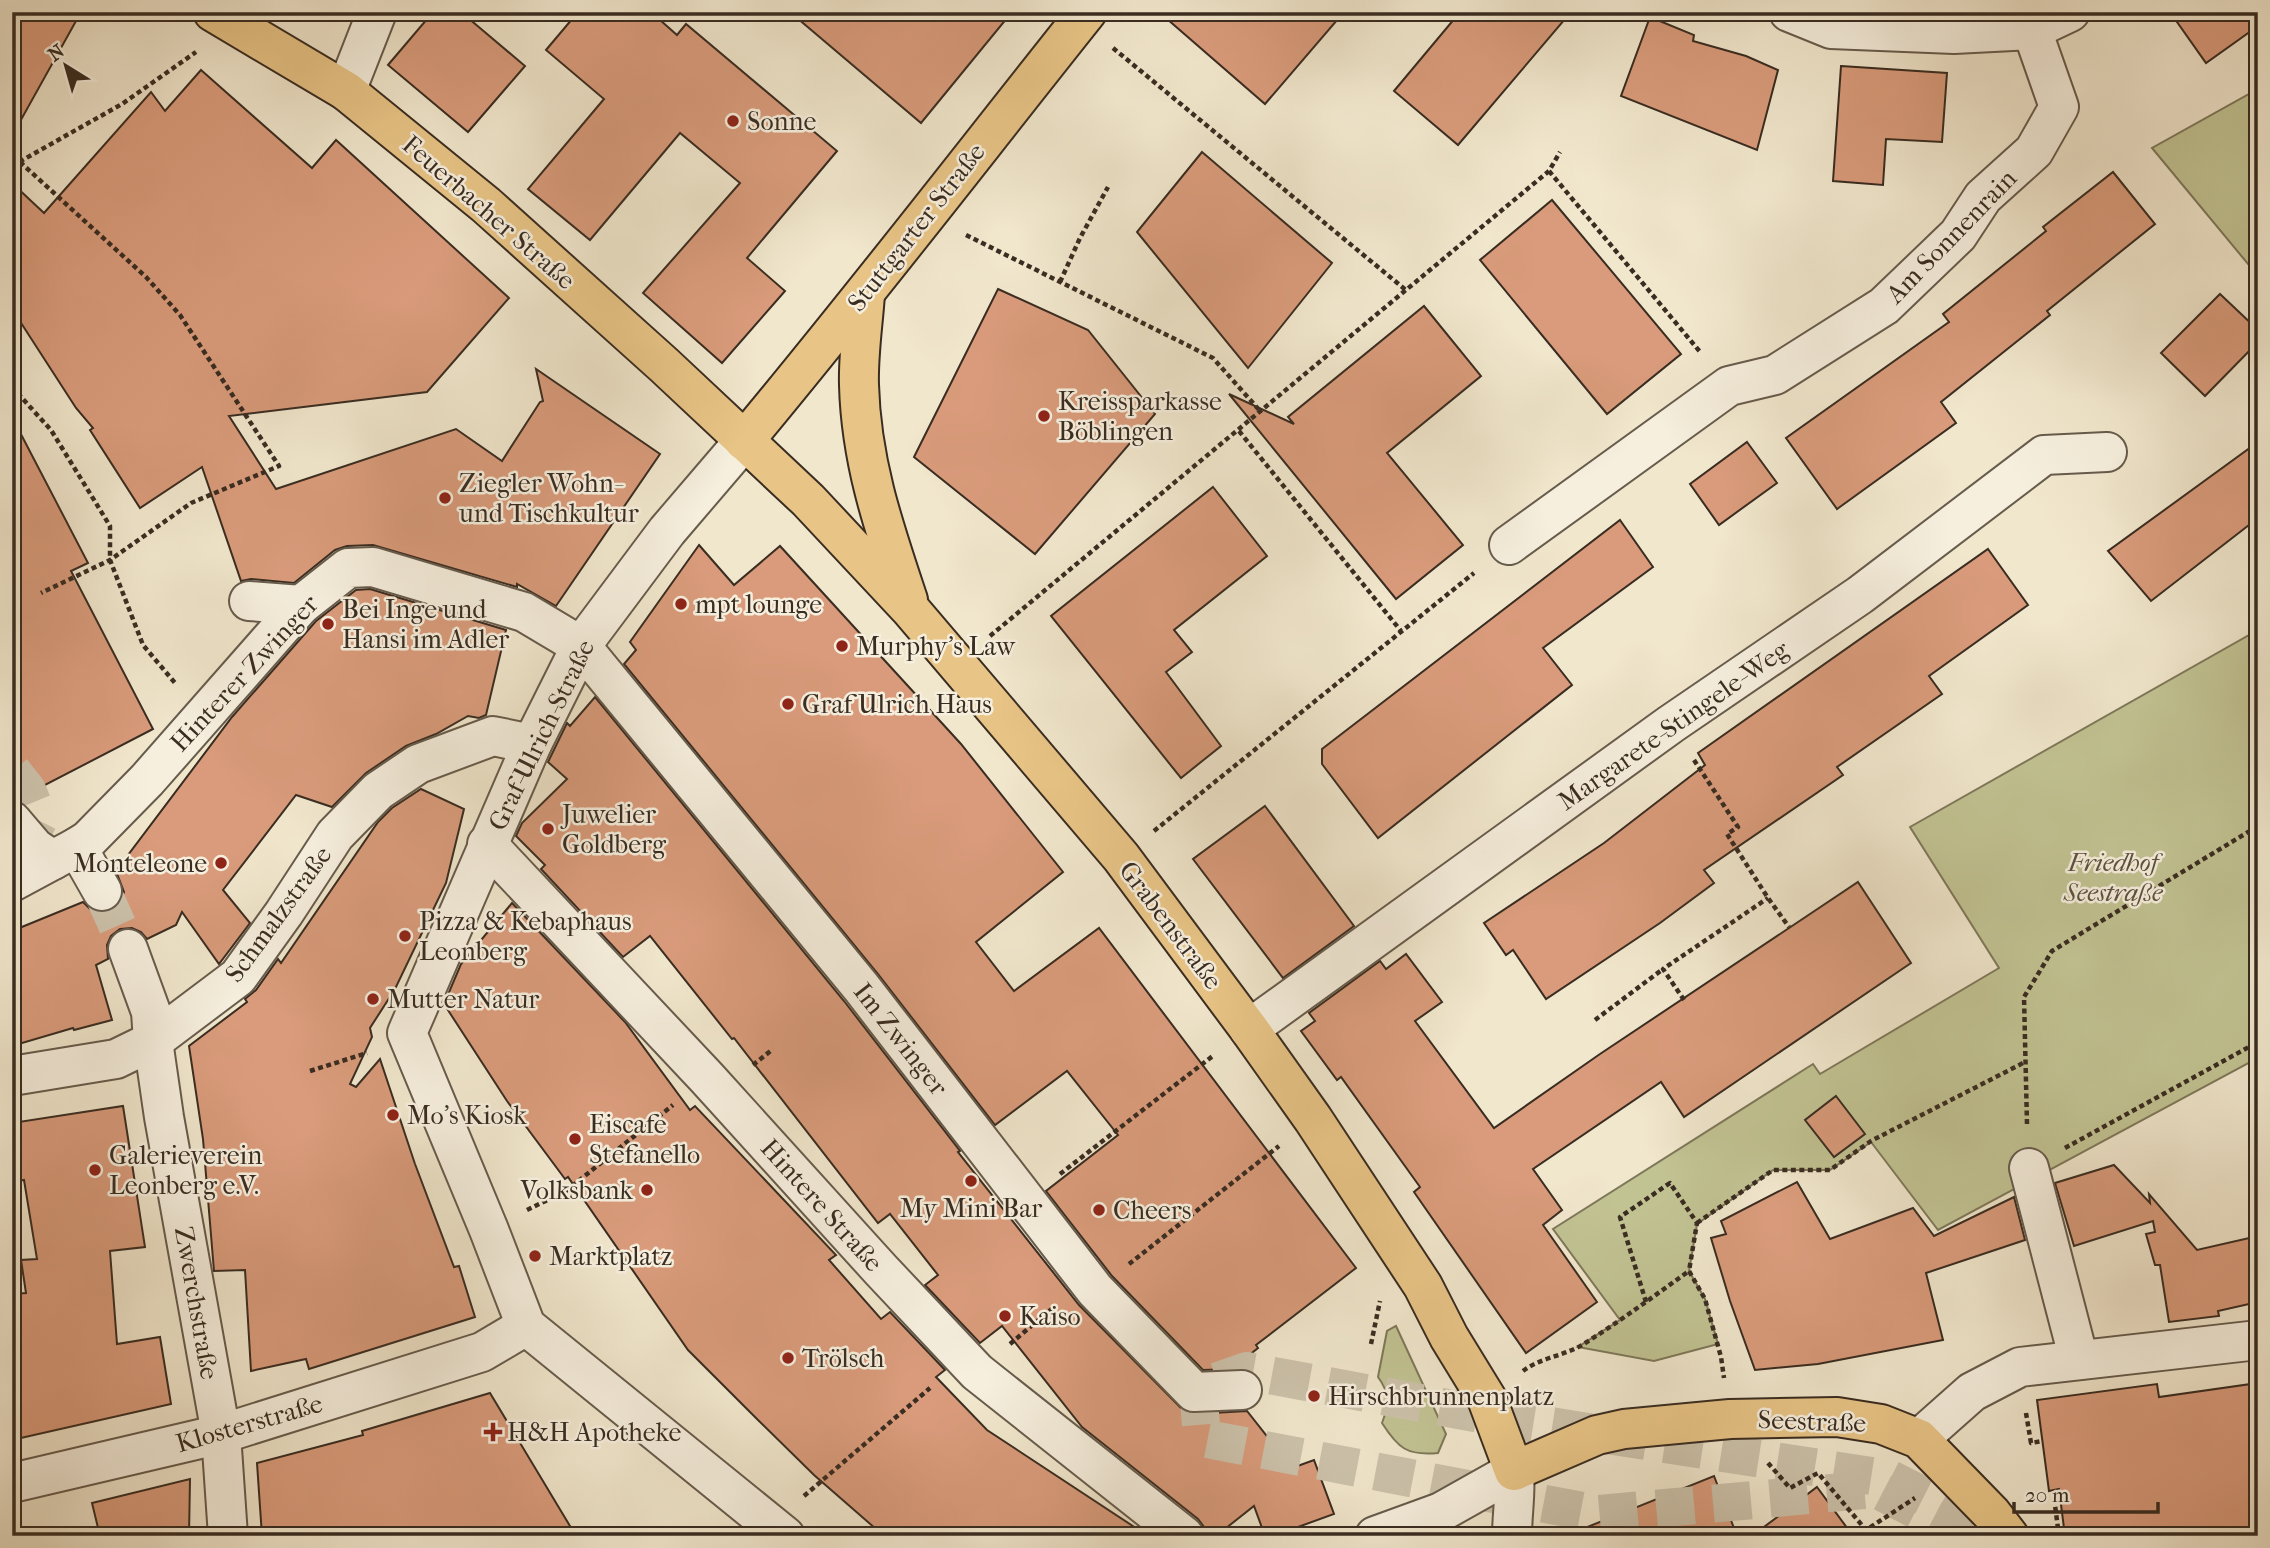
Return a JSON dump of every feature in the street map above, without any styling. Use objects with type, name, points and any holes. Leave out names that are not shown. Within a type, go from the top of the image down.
[{"type":"main road","name":"Feuerbacher Straße","points":[[213,12],[346,91],[486,205],[744,441]]},
{"type":"main road","name":"Stuttgarter Straße","points":[[744,441],[865,294],[1084,17]]},
{"type":"main road","points":[[865,294],[859,384],[864,451],[874,496],[911,609]]},
{"type":"main road","name":"Grabenstraße","points":[[744,441],[808,500],[911,609],[1121,857],[1313,1119],[1423,1286],[1449,1338],[1487,1399],[1514,1471]]},
{"type":"main road","name":"Seestraße","points":[[1514,1471],[1597,1435],[1625,1429],[1730,1419],[1836,1417],[1881,1424],[1919,1439]]},
{"type":"main road","points":[[1919,1439],[1992,1514],[2009,1536]]},
{"type":"street","points":[[346,91],[377,12]]},
{"type":"street","points":[[1789,12],[1831,29],[1954,34],[2032,30],[2070,12]]},
{"type":"street","name":"Am Sonnenrain","points":[[1509,545],[1729,386],[1775,375],[1884,306],[1958,235],[1983,197],[2034,151],[2059,107],[2032,30]]},
{"type":"street","name":"Graf-Ulrich-Straße","points":[[489,1230],[407,1033],[531,744],[581,646],[667,531],[744,441]]},
{"type":"street","name":"Margarete-Stingele-Weg","points":[[1249,1029],[1671,724],[1860,595],[2044,455],[2107,452]]},
{"type":"street","name":"Hinterer Zwinger","points":[[54,859],[147,780],[301,605],[348,568],[373,567],[524,612],[581,646]]},
{"type":"street","points":[[249,601],[301,605]]},
{"type":"street","name":"Im Zwinger","points":[[581,646],[861,987],[1091,1284],[1194,1392],[1242,1390]]},
{"type":"street","name":"Schmalzstraße","points":[[12,1076],[116,1059],[153,1041],[238,977],[335,835],[378,791],[418,764],[493,736],[531,744]]},
{"type":"street","points":[[12,821],[35,848],[102,891]]},
{"type":"street","name":"Hintere Straße","points":[[487,844],[707,1078],[971,1366],[1184,1536]]},
{"type":"street","name":"Zwerchstraße","points":[[128,949],[151,1012],[153,1041],[221,1434],[228,1536]]},
{"type":"street","points":[[2029,1168],[2079,1360]]},
{"type":"street","points":[[489,1230],[526,1326],[779,1530]]},
{"type":"street","name":"Klosterstraße","points":[[12,1483],[221,1434],[482,1352],[526,1326]]},
{"type":"street","points":[[1919,1439],[1972,1392],[2020,1367],[2258,1340]]},
{"type":"street","points":[[1379,1527],[1441,1512],[1514,1471],[1516,1491],[1513,1501],[1512,1536]]},
{"type":"path","points":[[1084,17],[1407,291]]},
{"type":"path","points":[[12,166],[122,104],[199,50]]},
{"type":"path","points":[[957,663],[1549,171],[1560,152]]},
{"type":"path","points":[[20,162],[146,277],[180,315],[279,466],[191,503],[110,560],[41,593]]},
{"type":"path","points":[[1549,171],[1729,386]]},
{"type":"path","points":[[1060,282],[1108,187]]},
{"type":"path","points":[[925,215],[1213,358],[1261,412]]},
{"type":"path","points":[[12,387],[51,430],[110,526],[110,560],[142,645],[187,696],[206,713]]},
{"type":"path","points":[[1239,431],[1401,631]]},
{"type":"path","points":[[1121,857],[1509,545]]},
{"type":"path","points":[[1671,724],[1738,827],[1727,834],[1789,927]]},
{"type":"path","points":[[2258,826],[2052,951],[2024,997],[2029,1168],[2258,1042]]},
{"type":"path","points":[[1595,1020],[1663,969],[1768,898]]},
{"type":"path","points":[[1663,969],[1684,1000]]},
{"type":"path","points":[[1026,1200],[1249,1029]]},
{"type":"path","points":[[310,1071],[375,1051]]},
{"type":"path","points":[[1697,1223],[1773,1170],[1830,1170],[1871,1142],[2025,1062]]},
{"type":"path","points":[[489,1230],[566,1191],[707,1078]]},
{"type":"path","points":[[779,1530],[971,1366],[1091,1284],[1313,1119]]},
{"type":"path","points":[[1646,1302],[1620,1217],[1670,1183],[1697,1223],[1689,1270],[1705,1299],[1718,1344],[1730,1419],[1790,1488],[1818,1473],[1866,1530],[1952,1473]]},
{"type":"path","points":[[1487,1399],[1531,1365],[1578,1347],[1689,1270]]},
{"type":"path","points":[[2053,1490],[2059,1536]]},
{"type":"green space","points":[[2258,89],[2258,276],[2152,148]]},
{"type":"green space","name":"Friedhof Seestraße","points":[[2258,630],[2258,1058],[1938,1230],[1871,1142],[1830,1170],[1773,1170],[1697,1224],[1689,1271],[1705,1299],[1718,1344],[1654,1361],[1578,1347],[1620,1320],[1553,1229],[1813,1064],[1820,1074],[1999,968],[1910,827]]},
{"type":"green space","points":[[1396,1326],[1446,1434],[1438,1453],[1418,1453],[1404,1448],[1393,1439],[1382,1423],[1387,1399],[1385,1388],[1378,1377],[1387,1331]]},
{"type":"building","points":[[12,12],[81,12],[12,136]]},
{"type":"building","points":[[433,12],[461,12],[525,66],[468,132],[388,65]]},
{"type":"building","points":[[578,12],[651,12],[677,35],[686,24],[837,151],[747,258],[785,291],[722,363],[643,293],[740,183],[680,133],[590,240],[528,189],[604,99],[546,50]]},
{"type":"building","points":[[790,12],[1012,12],[921,123]]},
{"type":"building","points":[[1159,12],[1344,12],[1265,104]]},
{"type":"building","points":[[1460,12],[1571,12],[1458,145],[1394,91]]},
{"type":"building","points":[[2170,12],[2258,12],[2258,26],[2206,63]]},
{"type":"building","points":[[1650,17],[1694,35],[1693,41],[1746,56],[1778,70],[1757,150],[1621,96]]},
{"type":"building","points":[[1841,66],[1947,73],[1942,142],[1886,139],[1883,185],[1833,181]]},
{"type":"building","points":[[201,70],[312,168],[336,140],[509,298],[427,392],[229,416],[276,489],[456,429],[502,461],[543,401],[536,369],[660,454],[556,606],[517,584],[517,587],[373,545],[347,546],[335,550],[294,583],[251,579],[241,581],[202,467],[140,508],[90,430],[93,428],[76,408],[12,309],[12,183],[44,213],[151,92],[165,111]]},
{"type":"building","points":[[1202,152],[1332,263],[1248,368],[1137,232]]},
{"type":"building","points":[[2113,172],[2155,224],[2047,311],[2050,315],[1941,402],[1956,423],[1837,509],[1786,438],[1949,322],[1943,314],[2046,231],[2043,227]]},
{"type":"building","points":[[1552,200],[1681,354],[1607,414],[1480,260]]},
{"type":"building","name":"Kreissparkasse Böblingen","points":[[998,289],[1088,330],[1155,414],[1035,554],[914,457]]},
{"type":"building","points":[[2220,294],[2258,330],[2258,342],[2205,396],[2161,353]]},
{"type":"building","points":[[1424,306],[1481,376],[1387,453],[1463,545],[1396,599],[1229,394],[1294,424],[1288,417]]},
{"type":"building","points":[[12,417],[88,563],[71,571],[153,729],[16,800],[12,800]]},
{"type":"building","points":[[1747,442],[1777,483],[1719,525],[1690,484]]},
{"type":"building","points":[[2258,442],[2258,518],[2151,601],[2108,551]]},
{"type":"building","points":[[1213,487],[1267,556],[1174,630],[1192,652],[1166,672],[1221,746],[1181,778],[1051,616]]},
{"type":"building","points":[[1620,520],[1653,567],[1543,648],[1572,685],[1378,838],[1322,764],[1322,749]]},
{"type":"building","points":[[699,545],[734,585],[780,546],[961,744],[1063,872],[976,942],[1014,991],[1099,928],[1356,1268],[1256,1345],[1258,1348],[1232,1369],[1203,1370],[1112,1276],[1046,1191],[1118,1135],[1067,1071],[995,1125],[878,974],[624,664],[636,650],[630,642]]},
{"type":"building","points":[[1988,549],[2028,605],[1929,676],[1942,694],[1837,767],[1843,775],[1704,870],[1714,883],[1660,923],[1546,999],[1513,950],[1506,955],[1484,923],[1604,843],[1705,765],[1698,753]]},
{"type":"building","points":[[370,589],[506,630],[486,715],[479,718],[468,716],[436,734],[406,746],[366,773],[332,807],[296,795],[223,890],[250,923],[219,964],[182,912],[176,925],[147,939],[132,928],[120,929],[111,936],[107,945],[108,959],[96,965],[112,1020],[12,1046],[12,931],[83,902],[90,909],[101,913],[113,910],[120,903],[124,892],[116,871],[232,717],[316,621],[356,590]]},
{"type":"building","points":[[595,697],[844,1001],[960,1151],[958,1152],[1079,1305],[1185,1412],[1195,1414],[1247,1411],[1292,1468],[1314,1460],[1334,1514],[1273,1536],[1265,1536],[1254,1506],[1216,1536],[1205,1536],[1204,1527],[1198,1519],[1082,1427],[1002,1326],[980,1343],[925,1285],[938,1275],[890,1214],[878,1223],[734,1038],[732,1039],[650,936],[623,957],[541,869],[545,865],[516,836],[522,823],[567,779],[548,762],[567,723],[570,726]]},
{"type":"building","points":[[421,789],[464,809],[446,883],[395,989],[370,1028],[372,1037],[350,1084],[356,1087],[380,1059],[415,1164],[454,1267],[459,1266],[475,1317],[309,1369],[306,1359],[251,1371],[245,1270],[214,1271],[203,1139],[189,1046],[247,1002],[245,999],[256,990],[278,959],[281,963],[378,822],[392,808]]},
{"type":"building","points":[[1265,806],[1354,926],[1283,978],[1193,859]]},
{"type":"building","points":[[1858,882],[1911,963],[1684,1117],[1661,1082],[1533,1169],[1562,1210],[1543,1225],[1597,1302],[1526,1353],[1414,1192],[1420,1187],[1341,1077],[1337,1080],[1301,1031],[1315,1021],[1309,1013],[1380,961],[1386,969],[1406,954],[1442,1002],[1415,1021],[1494,1128]]},
{"type":"building","points":[[512,903],[625,1022],[690,1110],[695,1106],[836,1255],[829,1260],[881,1319],[890,1312],[945,1370],[936,1377],[987,1430],[1148,1536],[884,1536],[814,1475],[758,1420],[688,1350],[568,1177],[565,1179],[507,1101],[444,1004],[461,964]]},
{"type":"building","points":[[1836,1096],[1865,1134],[1834,1157],[1805,1120]]},
{"type":"building","points":[[123,1106],[145,1247],[110,1251],[117,1344],[160,1337],[171,1404],[12,1440],[12,1294],[26,1293],[21,1260],[37,1259],[24,1180],[12,1182],[12,1123]]},
{"type":"building","points":[[2114,1165],[2150,1203],[2149,1194],[2197,1250],[2258,1236],[2258,1302],[2218,1311],[2219,1316],[2169,1322],[2160,1265],[2155,1265],[2146,1234],[2155,1232],[2153,1221],[2074,1246],[2055,1183]]},
{"type":"building","points":[[1797,1182],[1830,1239],[1913,1208],[1934,1236],[2014,1197],[2025,1240],[1926,1273],[1943,1340],[1818,1364],[1755,1370],[1711,1238],[1726,1234],[1721,1221]]},
{"type":"building","points":[[2258,1383],[2258,1536],[2065,1536],[2059,1489],[2049,1491],[2037,1400],[2157,1384],[2159,1397]]},
{"type":"building","points":[[490,1393],[576,1536],[262,1536],[257,1463],[363,1435],[362,1431]]},
{"type":"building","points":[[1714,1476],[1737,1536],[1570,1536],[1570,1534]]},
{"type":"building","points":[[190,1479],[189,1536],[100,1536],[92,1503]]},
{"type":"building","points":[[1817,1487],[1853,1536],[1752,1536]]},
{"type":"tunnel","points":[[12,771],[27,790],[39,819],[24,849],[12,861]]},
{"type":"tunnel","points":[[102,891],[128,949]]},
{"type":"tunnel","points":[[1967,1536],[1876,1489],[1598,1514],[1202,1438],[1198,1388],[1247,1371],[1518,1421],[1890,1479],[2003,1536]]},
{"type":"place","name":"Sonne","points":[[733,121]]},
{"type":"place","name":"Kreissparkasse Böblingen","points":[[1044,416]]},
{"type":"place","name":"Ziegler Wohn- und Tischkultur","points":[[445,498]]},
{"type":"place","name":"mpt lounge","points":[[681,604]]},
{"type":"place","name":"Bei Inge und Hansi im Adler","points":[[328,624]]},
{"type":"place","name":"Murphy's Law","points":[[842,646]]},
{"type":"place","name":"Graf Ulrich Haus","points":[[788,704]]},
{"type":"place","name":"Juwelier Goldberg","points":[[548,829]]},
{"type":"place","name":"Monteleone","points":[[221,863]]},
{"type":"place","name":"Pizza & Kebaphaus Leonberg","points":[[405,936]]},
{"type":"place","name":"Mutter Natur","points":[[373,999]]},
{"type":"place","name":"Mo's Kiosk","points":[[393,1115]]},
{"type":"place","name":"Eiscafe Stefanello","points":[[575,1139]]},
{"type":"place","name":"Galerieverein Leonberg e.V.","points":[[95,1170]]},
{"type":"place","name":"My Mini Bar","points":[[971,1181]]},
{"type":"place","name":"Volksbank","points":[[647,1190]]},
{"type":"place","name":"Cheers","points":[[1099,1210]]},
{"type":"place","name":"Marktplatz","points":[[535,1256]]},
{"type":"place","name":"Kaiso","points":[[1005,1316]]},
{"type":"place","name":"Trölsch","points":[[788,1358]]},
{"type":"place","name":"Hirschbrunnenplatz","points":[[1314,1396]]},
{"type":"place","name":"H&H Apotheke","points":[[493,1432]]}]
